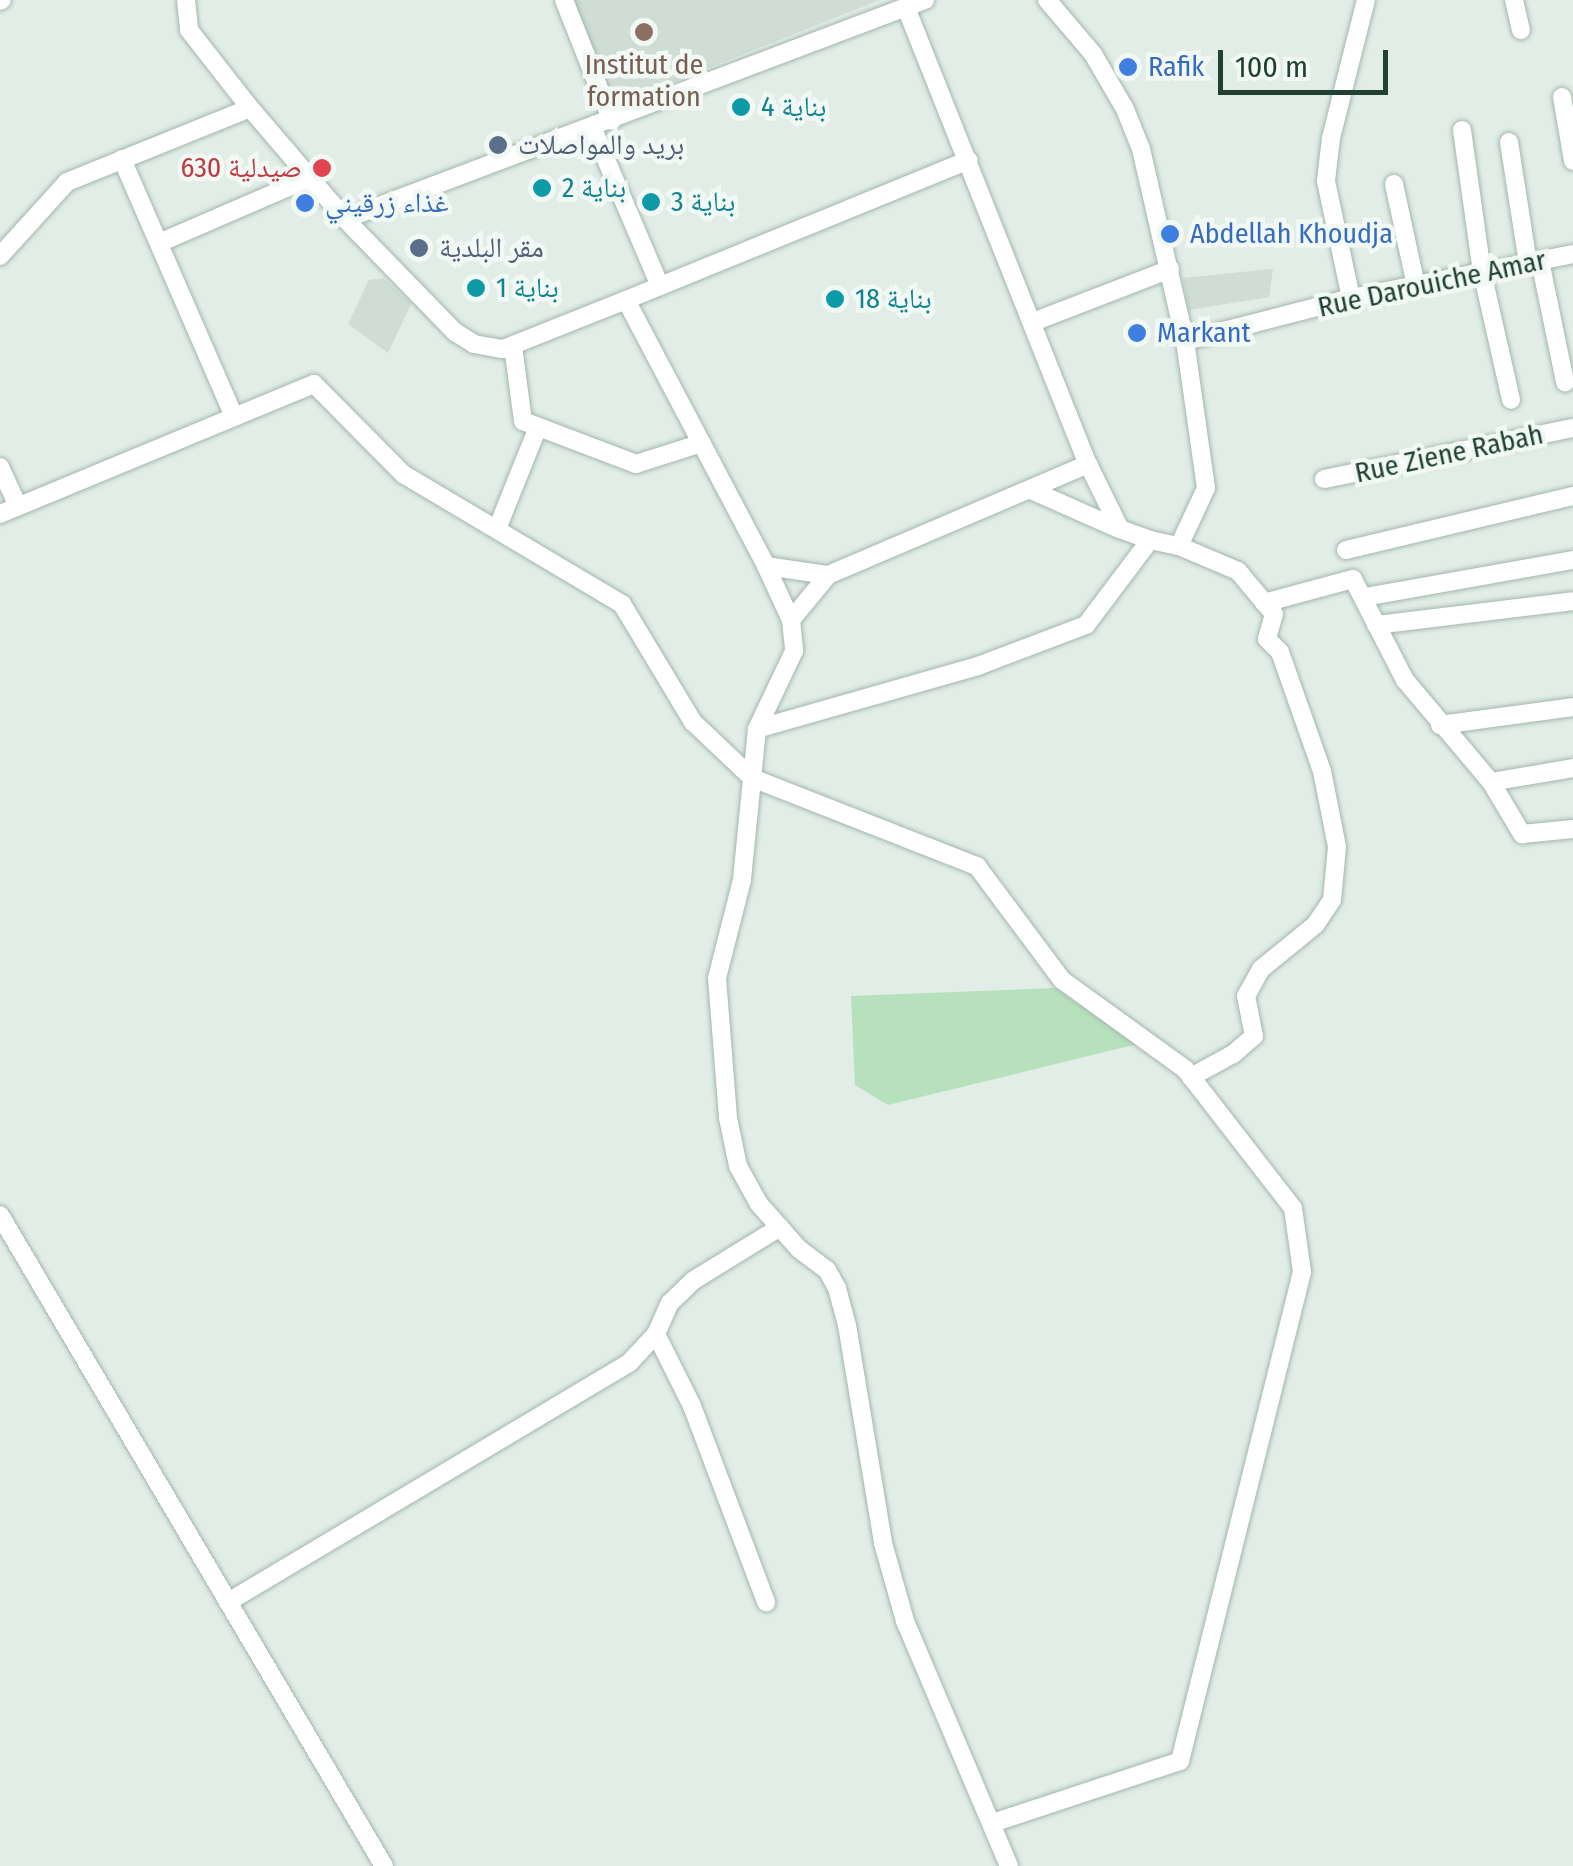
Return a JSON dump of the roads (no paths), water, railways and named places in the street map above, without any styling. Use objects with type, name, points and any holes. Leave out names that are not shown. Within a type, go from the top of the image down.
[{"type":"street","points":[[186,0],[189,30],[345,220],[455,332],[488,348],[513,346],[968,160]]},
{"type":"street","points":[[564,0],[612,121]]},
{"type":"street","points":[[345,220],[926,0]]},
{"type":"street","points":[[1047,0],[1093,54],[1125,110],[1141,149],[1185,342],[1206,488],[1179,546]]},
{"type":"street","points":[[1350,298],[1326,181],[1331,138],[1366,0]]},
{"type":"street","points":[[1514,0],[1520,30]]},
{"type":"street","points":[[907,10],[1088,464],[1120,529]]},
{"type":"street","points":[[1562,97],[1573,162]]},
{"type":"street","points":[[0,256],[67,182],[250,108]]},
{"type":"street","points":[[593,128],[660,286]]},
{"type":"street","points":[[1462,130],[1482,272],[1510,400]]},
{"type":"street","points":[[1509,142],[1565,382]]},
{"type":"street","points":[[122,159],[234,416]]},
{"type":"street","points":[[158,243],[309,178]]},
{"type":"street","points":[[1394,184],[1416,286]]},
{"type":"street","name":"Rue Darouiche Amar","points":[[1185,342],[1350,298],[1573,254]]},
{"type":"street","points":[[1033,322],[1170,269]]},
{"type":"street","points":[[626,300],[791,620],[794,651],[757,729],[742,880],[716,978],[728,1118],[738,1166],[760,1204],[827,1270],[837,1288],[886,1556],[906,1621],[1009,1866]]},
{"type":"street","points":[[513,346],[520,417],[538,427],[636,464],[702,443]]},
{"type":"street","points":[[0,514],[314,384],[403,474],[622,604],[692,722],[752,778],[976,866],[1062,980],[1191,1077],[1293,1208],[1302,1272],[1180,1760],[992,1822]]},
{"type":"street","points":[[497,528],[538,427]]},
{"type":"street","name":"Rue Ziene Rabah","points":[[1324,479],[1573,428]]},
{"type":"street","points":[[791,620],[828,575],[1088,464]]},
{"type":"street","points":[[0,467],[17,504]]},
{"type":"street","points":[[1031,490],[1120,529],[1179,546],[1238,571],[1274,614],[1267,639],[1280,652],[1322,770],[1337,847],[1332,900],[1315,925],[1262,969],[1246,996],[1254,1036],[1233,1054],[1191,1077]]},
{"type":"street","points":[[1573,496],[1351,548],[1354,579],[1405,680],[1490,782],[1524,836],[1573,829]]},
{"type":"street","points":[[757,729],[978,666],[1086,625],[1150,540]]},
{"type":"street","points":[[1365,597],[1573,560]]},
{"type":"street","points":[[766,566],[828,575]]},
{"type":"street","points":[[1264,603],[1354,579]]},
{"type":"street","points":[[1376,625],[1573,600]]},
{"type":"street","points":[[1440,725],[1573,707]]},
{"type":"street","points":[[1490,782],[1573,768]]},
{"type":"street","points":[[0,1216],[384,1866]]},
{"type":"street","points":[[228,1602],[630,1362],[656,1334],[670,1303],[694,1280],[780,1226]]},
{"type":"street","points":[[656,1334],[692,1406],[766,1602]]},
{"type":"place","name":"Institut de formation","points":[[644,32]]},
{"type":"place","name":"Rafik","points":[[1128,67]]},
{"type":"place","name":"بناية 4","points":[[741,107]]},
{"type":"place","name":"بريد والمواصلات","points":[[498,145]]},
{"type":"place","name":"صيدلية 630","points":[[322,168]]},
{"type":"place","name":"بناية 2","points":[[542,188]]},
{"type":"place","name":"بناية 3","points":[[651,202]]},
{"type":"place","name":"غذاء زرقيني","points":[[305,203]]},
{"type":"place","name":"Abdellah Khoudja","points":[[1170,234]]},
{"type":"place","name":"مقر البلدية","points":[[419,248]]},
{"type":"place","name":"بناية 1","points":[[476,288]]},
{"type":"place","name":"بناية 18","points":[[835,299]]},
{"type":"place","name":"Markant","points":[[1137,333]]}]
